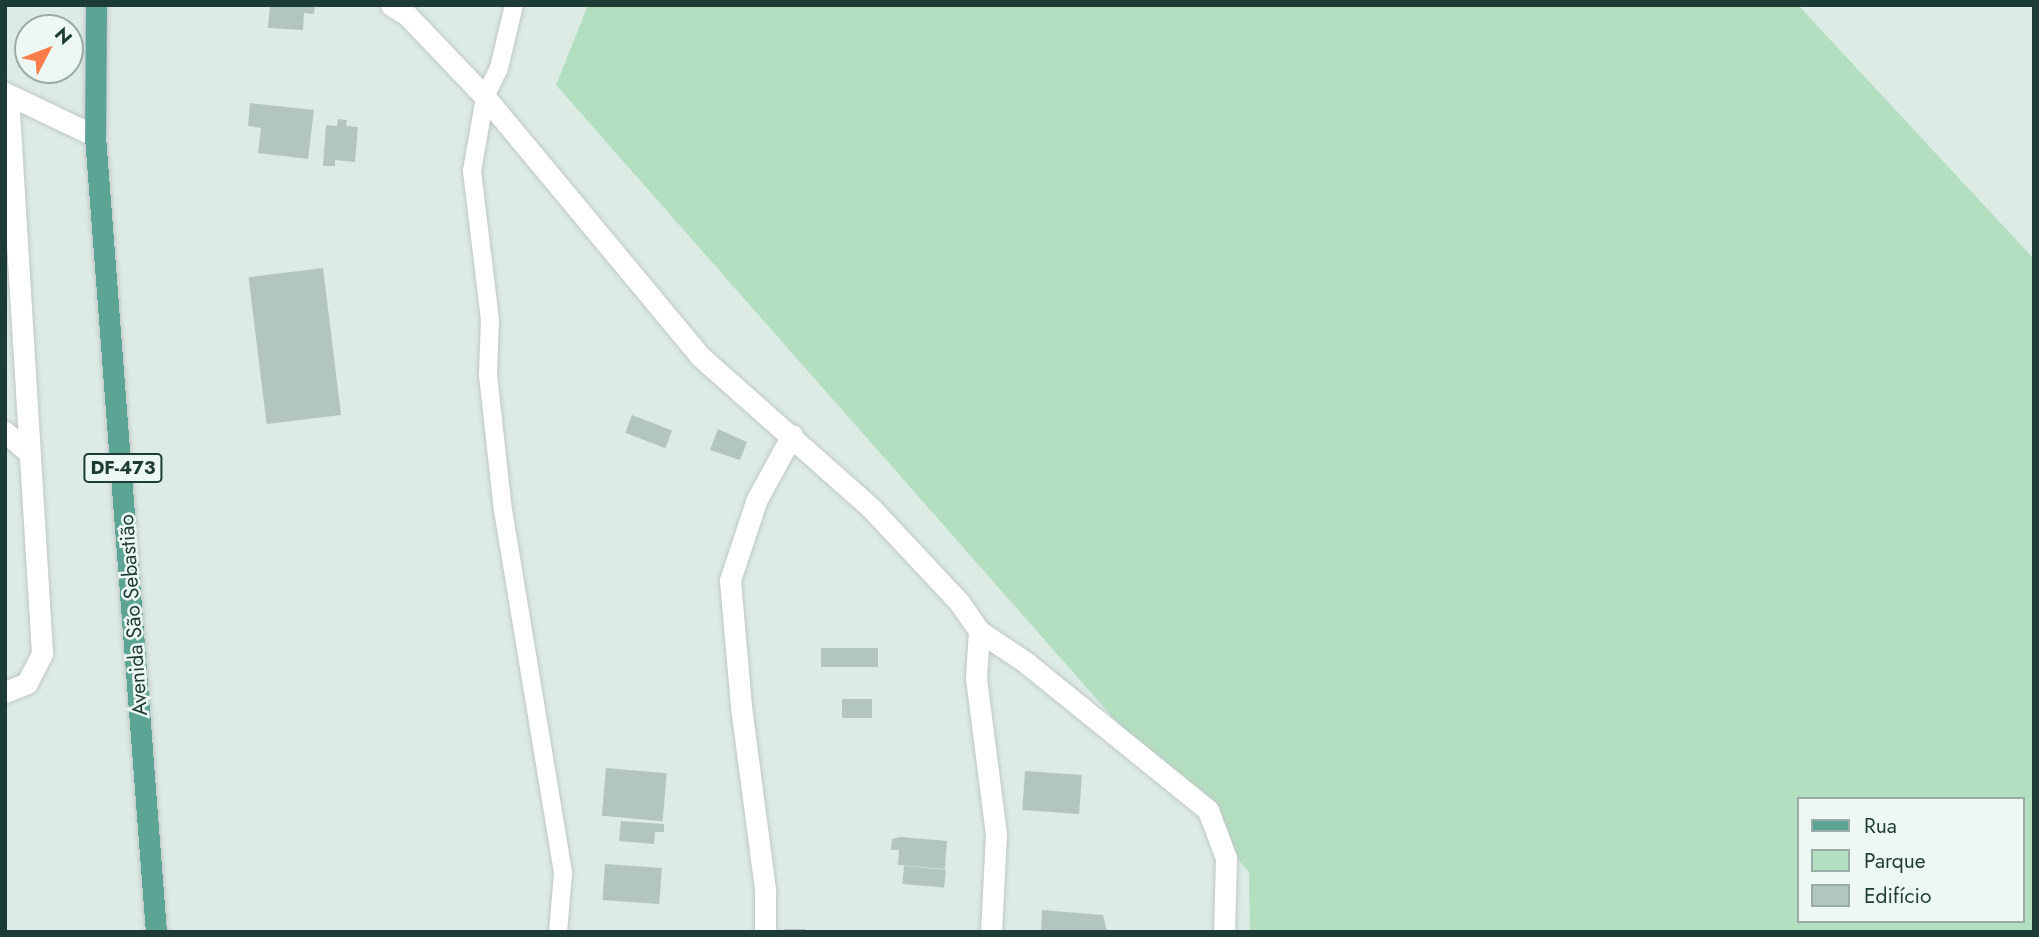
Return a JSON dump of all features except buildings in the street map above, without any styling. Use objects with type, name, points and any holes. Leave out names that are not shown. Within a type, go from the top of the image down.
[{"type":"main road","name":"Avenida São Sebastião","points":[[96,5],[94,136],[156,932]]},
{"type":"street","points":[[391,5],[407,15],[485,97],[668,321],[750,404],[792,435],[911,550],[979,631],[1024,661],[1208,810],[1226,858],[1224,932]]},
{"type":"street","points":[[5,692],[27,683],[42,653],[6,94],[94,136]]},
{"type":"street","points":[[5,432],[27,451]]},
{"type":"street","points":[[765,932],[765,889],[741,706],[730,580],[757,499],[792,435]]},
{"type":"street","points":[[979,631],[976,678],[996,834],[992,932]]},
{"type":"lane","points":[[514,5],[499,68],[485,97],[472,171],[489,320],[488,374],[503,510],[563,873],[558,932]]},
{"type":"green space","points":[[588,5],[1798,5],[2034,259],[2034,932],[1250,932],[1249,872],[556,85]]}]
